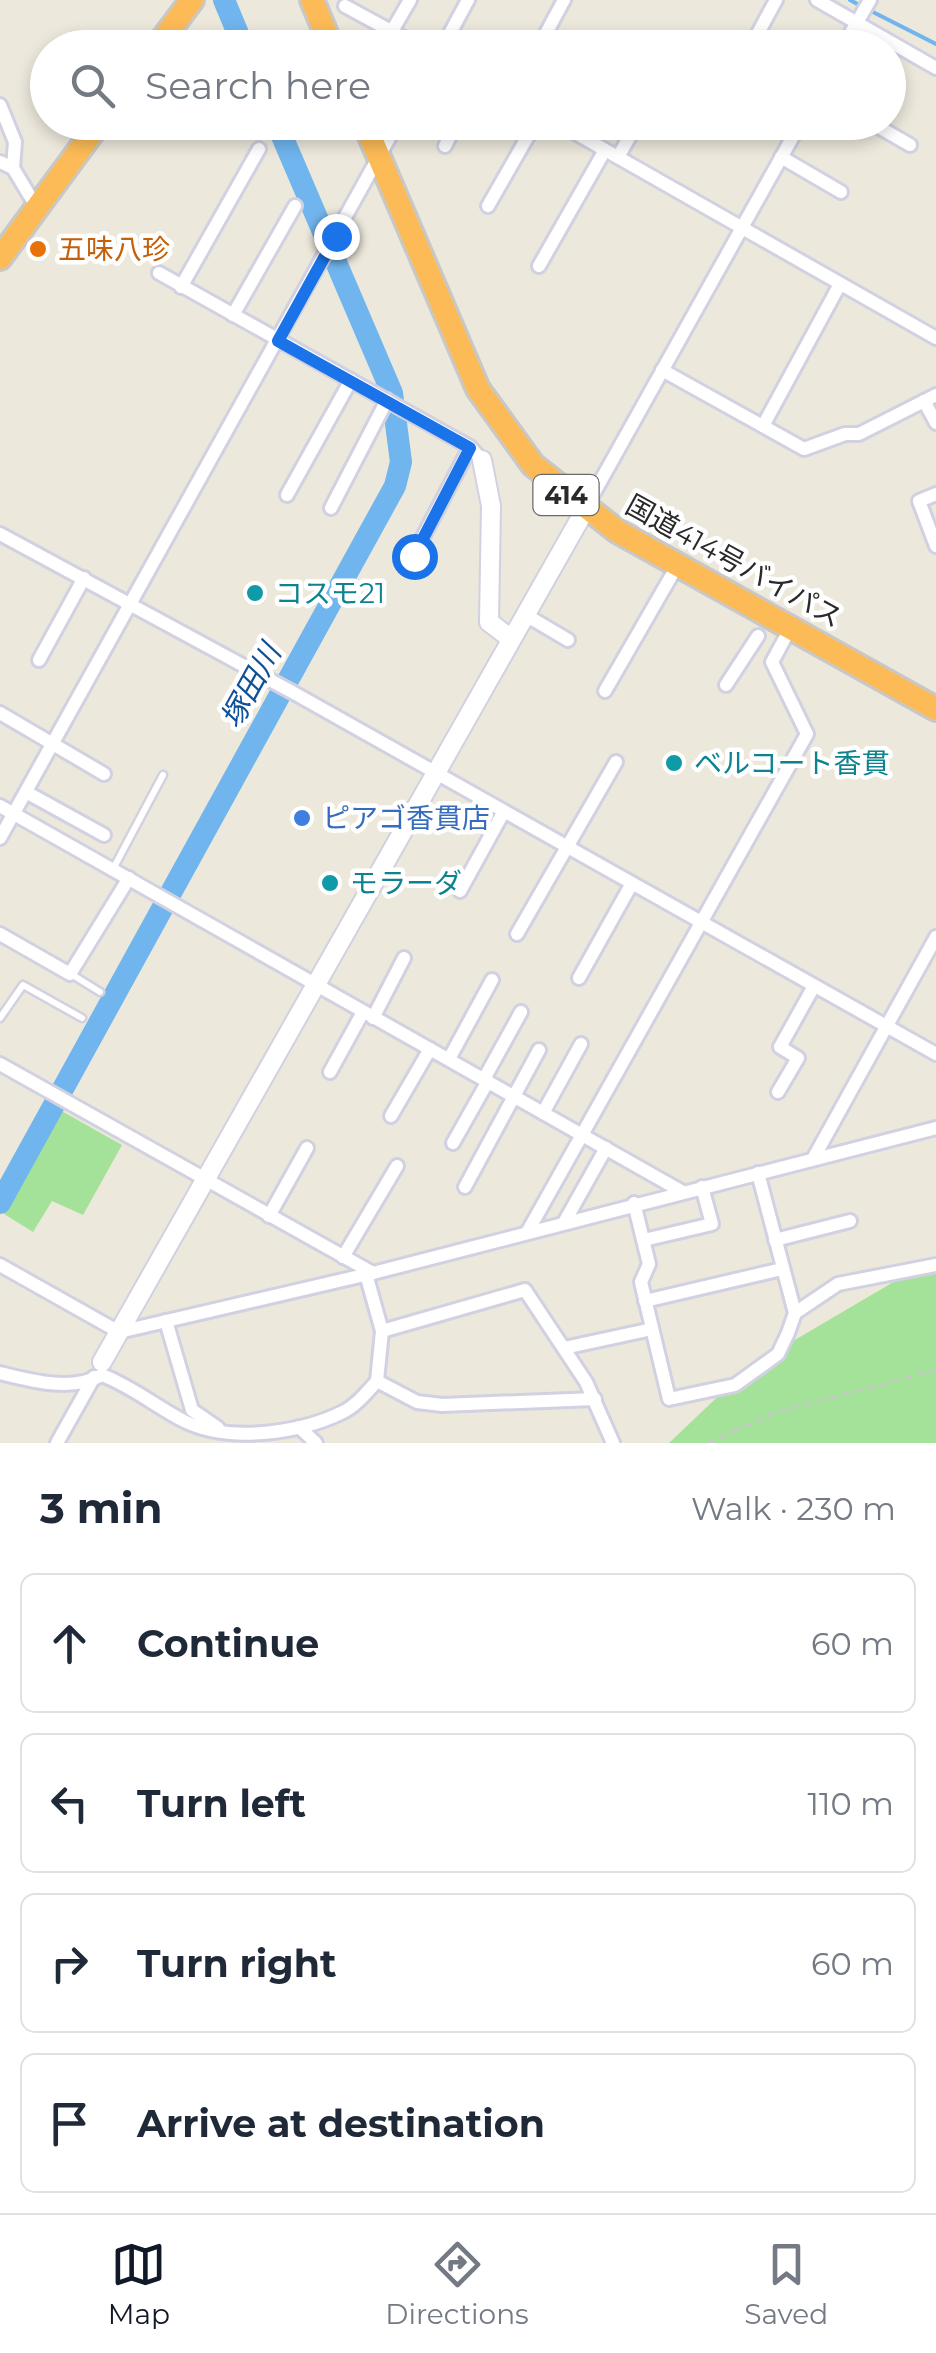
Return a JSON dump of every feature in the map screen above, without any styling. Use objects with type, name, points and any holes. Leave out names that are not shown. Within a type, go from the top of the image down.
[{"type":"highway","points":[[170,30],[192,0]]},
{"type":"highway","points":[[312,0],[324,30]]},
{"type":"highway","points":[[2,253],[87,140]]},
{"type":"highway","name":"国道414号バイパス","points":[[371,140],[478,388],[520,450],[585,510],[677,566],[936,709]]},
{"type":"street","points":[[393,30],[410,0]]},
{"type":"street","points":[[452,30],[468,0]]},
{"type":"street","points":[[548,30],[564,0]]},
{"type":"street","points":[[760,30],[776,0]]},
{"type":"street","points":[[817,0],[876,30]]},
{"type":"street","points":[[852,30],[870,0]]},
{"type":"street","points":[[344,6],[390,30]]},
{"type":"street","points":[[906,49],[936,68]]},
{"type":"street","points":[[0,105],[14,142],[7,165],[36,208]]},
{"type":"street","points":[[0,838],[387,140]]},
{"type":"street","points":[[445,146],[448,140]]},
{"type":"street","points":[[488,206],[526,140]]},
{"type":"street","points":[[587,140],[936,338]]},
{"type":"street","points":[[618,158],[628,140]]},
{"type":"street","points":[[57,1443],[791,140]]},
{"type":"street","points":[[901,140],[910,145]]},
{"type":"street","points":[[181,287],[259,149]]},
{"type":"street","points":[[540,266],[604,150]]},
{"type":"street","points":[[782,157],[841,192]]},
{"type":"street","points":[[233,315],[296,206]]},
{"type":"street","points":[[158,273],[411,413],[476,454],[492,506],[489,622],[510,638]]},
{"type":"street","points":[[763,426],[840,284]]},
{"type":"street","points":[[662,370],[804,450],[845,434],[860,434],[930,398],[936,422]]},
{"type":"street","points":[[287,495],[351,380]]},
{"type":"street","points":[[331,508],[385,399]]},
{"type":"street","points":[[414,556],[476,454]]},
{"type":"street","points":[[936,494],[918,501],[936,546]]},
{"type":"street","points":[[0,534],[294,693],[936,1054]]},
{"type":"street","points":[[605,691],[677,566]]},
{"type":"street","points":[[39,660],[84,578]]},
{"type":"street","points":[[524,614],[568,640]]},
{"type":"street","points":[[528,1231],[806,734],[772,662],[791,627]]},
{"type":"street","points":[[726,686],[758,636]]},
{"type":"street","points":[[0,713],[104,774]]},
{"type":"street","points":[[517,934],[616,762]]},
{"type":"street","points":[[26,792],[104,834]]},
{"type":"street","points":[[0,806],[681,1191]]},
{"type":"street","points":[[460,891],[503,813]]},
{"type":"street","points":[[0,934],[70,974],[129,878]]},
{"type":"street","points":[[579,978],[631,885]]},
{"type":"street","points":[[813,1159],[936,936]]},
{"type":"street","points":[[330,1072],[404,958]]},
{"type":"street","points":[[449,1059],[492,980]]},
{"type":"street","points":[[778,1092],[798,1058],[780,1047],[814,986]]},
{"type":"street","points":[[453,1144],[521,1012]]},
{"type":"street","points":[[543,1113],[581,1044]]},
{"type":"street","points":[[391,1116],[430,1049]]},
{"type":"street","points":[[464,1187],[539,1050]]},
{"type":"street","points":[[0,1064],[369,1274],[382,1331],[377,1381],[344,1412],[298,1426],[228,1439],[185,1422],[135,1388],[102,1375],[91,1382],[36,1382],[0,1373]]},
{"type":"street","points":[[0,1265],[120,1332],[369,1274],[936,1128]]},
{"type":"street","points":[[269,1216],[308,1148]]},
{"type":"street","points":[[565,1221],[606,1148]]},
{"type":"street","points":[[343,1256],[397,1166]]},
{"type":"street","points":[[758,1174],[794,1313]]},
{"type":"street","points":[[644,1240],[712,1224],[702,1186]]},
{"type":"street","points":[[634,1203],[649,1264],[641,1282],[669,1399],[735,1386],[778,1354],[794,1313],[838,1284],[936,1265]]},
{"type":"street","points":[[775,1240],[850,1221]]},
{"type":"street","points":[[645,1301],[782,1269]]},
{"type":"street","points":[[382,1331],[525,1290],[595,1399],[613,1443]]},
{"type":"street","points":[[166,1321],[192,1410],[228,1439]]},
{"type":"street","points":[[564,1348],[652,1329]]},
{"type":"street","points":[[377,1381],[417,1402],[442,1405],[595,1399]]},
{"type":"street","points":[[298,1426],[316,1443]]},
{"type":"lane","points":[[113,869],[163,776]]},
{"type":"lane","points":[[70,974],[100,992]]},
{"type":"lane","points":[[0,1018],[23,985],[82,1018]]},
{"type":"path","points":[[708,1443],[774,1413],[936,1370]]},
{"type":"green space","points":[[58,1109],[122,1145],[83,1215],[52,1201],[33,1232],[1,1212]]},
{"type":"green space","points":[[936,1257],[936,1443],[669,1443],[749,1367]]},
{"type":"waterway","name":"塚田川","points":[[224,0],[236,30]]},
{"type":"waterway","points":[[850,0],[861,6]]},
{"type":"waterway","points":[[869,10],[936,44]]},
{"type":"waterway","name":"塚田川","points":[[0,1203],[395,486],[401,462],[392,393],[284,140]]},
{"type":"place","name":"五味八珍","points":[[38,249]]},
{"type":"place","name":"コスモ21","points":[[255,593]]},
{"type":"place","name":"ベルコート香貫","points":[[674,763]]},
{"type":"place","name":"ピアゴ香貫店","points":[[302,818]]},
{"type":"place","name":"モラーダ","points":[[330,883]]},
{"type":"route","points":[[336,236],[278,341],[470,448],[414,556]]}]
